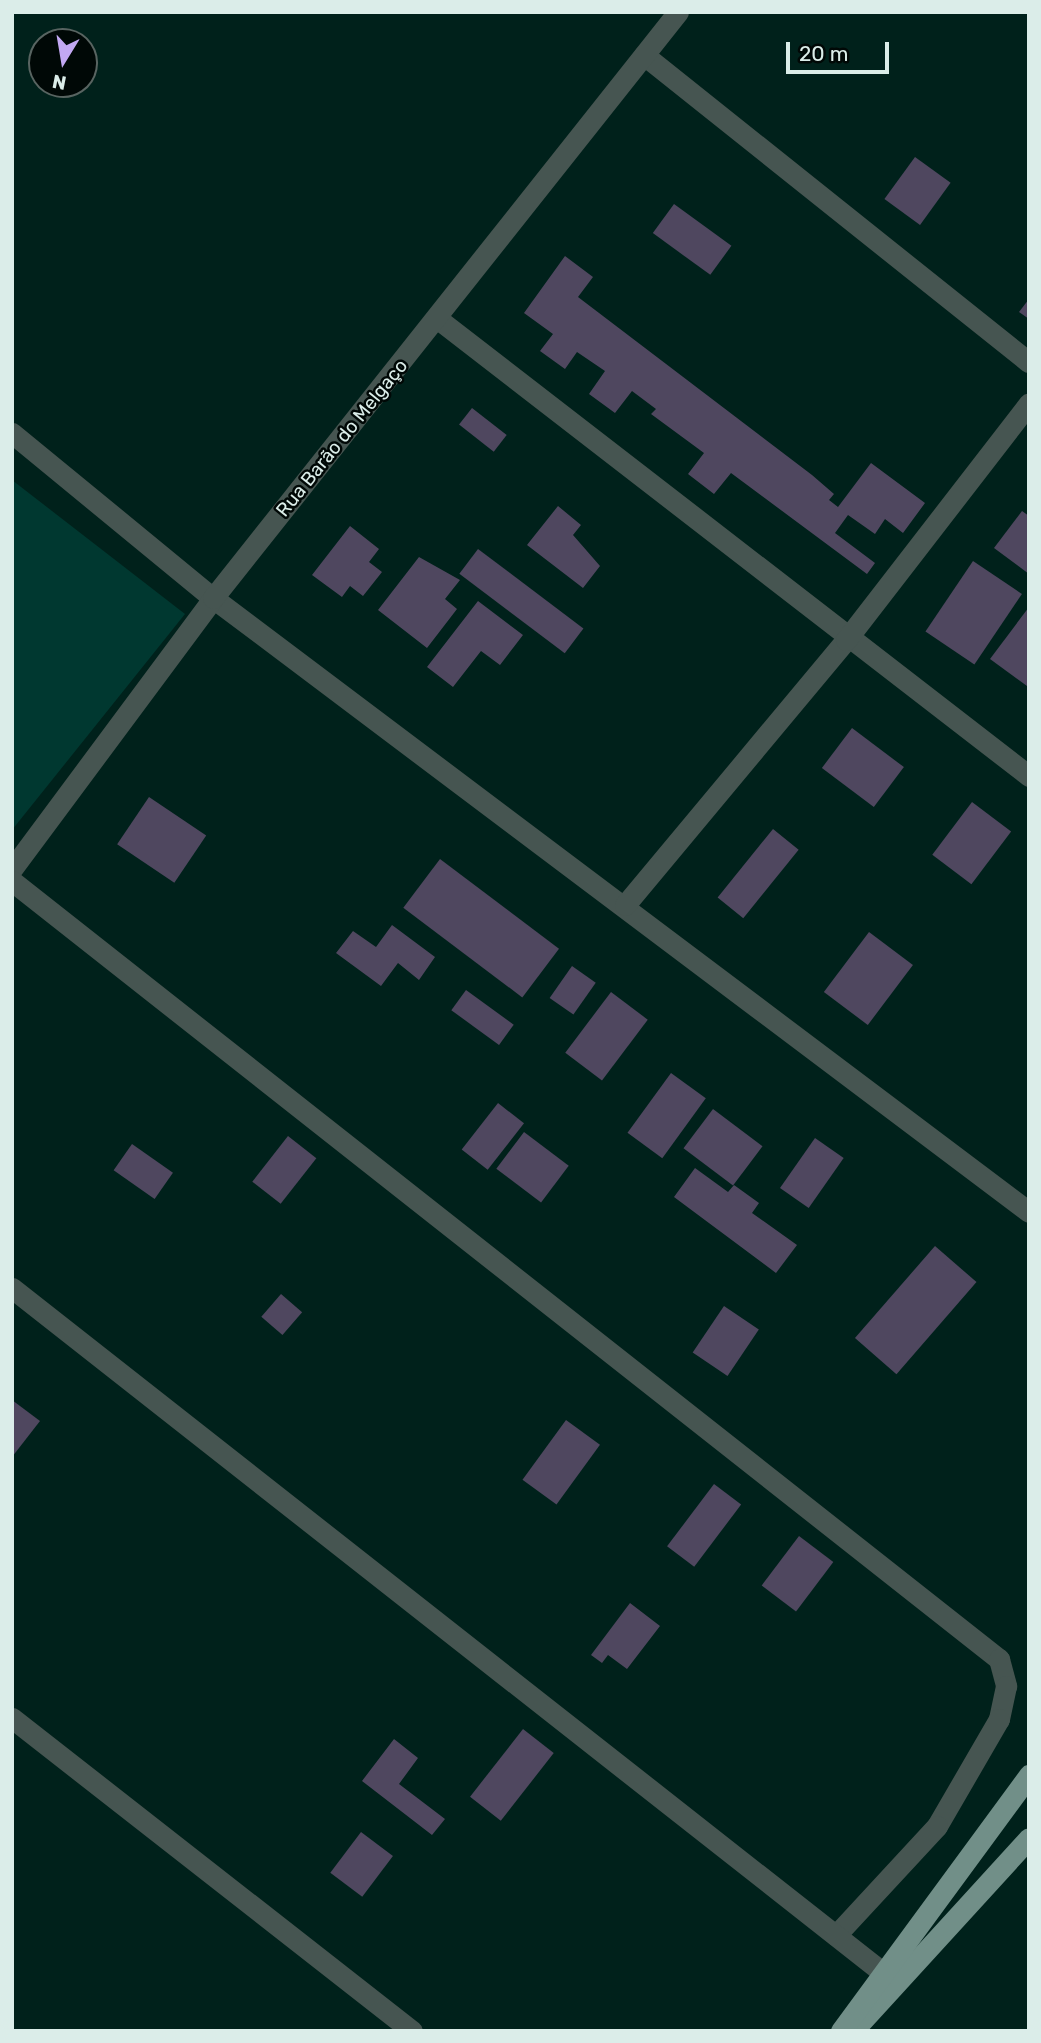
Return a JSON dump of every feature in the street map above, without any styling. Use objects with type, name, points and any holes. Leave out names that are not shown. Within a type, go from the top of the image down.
[{"type":"main road","points":[[841,2031],[1029,1775]]},
{"type":"main road","points":[[852,2031],[1029,1838]]},
{"type":"street","name":"Rua Barão do Melgaço","points":[[12,869],[212,598],[438,319],[678,12]]},
{"type":"street","points":[[644,54],[1029,362]]},
{"type":"street","points":[[438,319],[846,640],[1029,776]]},
{"type":"street","points":[[625,905],[846,640],[1029,403]]},
{"type":"street","points":[[12,433],[212,598],[625,905],[1029,1212]]},
{"type":"street","points":[[12,881],[999,1659],[1006,1686],[999,1719],[937,1826],[836,1935]]},
{"type":"street","points":[[12,1288],[882,1972]]},
{"type":"street","points":[[12,1718],[412,2031]]},
{"type":"green space","points":[[12,480],[185,614],[12,830]]},
{"type":"building","points":[[915,157],[951,183],[920,225],[884,199]]},
{"type":"building","points":[[674,204],[731,246],[710,275],[653,233]]},
{"type":"building","points":[[565,256],[593,277],[578,297],[812,475],[834,494],[829,500],[838,507],[871,463],[925,503],[903,533],[885,519],[875,534],[848,515],[835,533],[875,563],[867,574],[731,473],[714,494],[688,474],[704,453],[651,414],[656,409],[632,391],[615,413],[589,394],[605,371],[577,352],[565,369],[540,351],[553,334],[524,313]]},
{"type":"building","points":[[1029,299],[1029,319],[1019,312]]},
{"type":"building","points":[[472,408],[507,435],[494,452],[459,425]]},
{"type":"building","points":[[558,506],[581,525],[573,535],[600,566],[583,588],[527,545]]},
{"type":"building","points":[[1022,511],[1029,516],[1029,574],[994,548]]},
{"type":"building","points":[[350,526],[379,549],[369,562],[382,572],[363,596],[350,586],[342,597],[312,575]]},
{"type":"building","points":[[478,549],[583,628],[565,653],[459,574]]},
{"type":"building","points":[[419,557],[460,580],[445,599],[457,609],[427,648],[378,610]]},
{"type":"building","points":[[973,561],[1022,594],[974,664],[925,631]]},
{"type":"building","points":[[478,601],[523,635],[500,665],[481,651],[453,687],[427,667]]},
{"type":"building","points":[[1029,607],[1029,684],[1027,686],[990,659]]},
{"type":"building","points":[[852,728],[904,767],[874,807],[822,768]]},
{"type":"building","points":[[149,797],[206,836],[174,883],[117,844]]},
{"type":"building","points":[[972,802],[1011,831],[971,884],[932,855]]},
{"type":"building","points":[[773,829],[799,850],[743,918],[718,897]]},
{"type":"building","points":[[440,859],[559,949],[522,997],[403,908]]},
{"type":"building","points":[[392,925],[435,957],[419,980],[398,963],[381,986],[336,953],[353,931],[376,947]]},
{"type":"building","points":[[869,932],[913,965],[868,1025],[824,992]]},
{"type":"building","points":[[572,966],[596,983],[573,1015],[550,998]]},
{"type":"building","points":[[466,990],[514,1025],[499,1045],[451,1010]]},
{"type":"building","points":[[611,992],[648,1020],[602,1080],[565,1053]]},
{"type":"building","points":[[671,1073],[706,1098],[662,1158],[628,1133]]},
{"type":"building","points":[[498,1103],[524,1123],[488,1170],[462,1149]]},
{"type":"building","points":[[713,1109],[763,1146],[733,1185],[684,1148]]},
{"type":"building","points":[[524,1132],[569,1166],[541,1202],[496,1169]]},
{"type":"building","points":[[288,1136],[316,1158],[281,1204],[252,1182]]},
{"type":"building","points":[[815,1138],[844,1158],[809,1208],[780,1188]]},
{"type":"building","points":[[132,1144],[173,1173],[155,1199],[114,1170]]},
{"type":"building","points":[[695,1168],[728,1192],[734,1185],[759,1203],[752,1213],[797,1245],[776,1273],[674,1197]]},
{"type":"building","points":[[935,1246],[977,1282],[896,1374],[855,1338]]},
{"type":"building","points":[[281,1294],[302,1312],[282,1335],[261,1317]]},
{"type":"building","points":[[724,1306],[759,1329],[728,1376],[693,1352]]},
{"type":"building","points":[[12,1400],[40,1421],[12,1457]]},
{"type":"building","points":[[566,1420],[600,1445],[556,1505],[523,1480]]},
{"type":"building","points":[[714,1484],[741,1504],[694,1567],[667,1546]]},
{"type":"building","points":[[799,1536],[833,1562],[796,1611],[762,1586]]},
{"type":"building","points":[[630,1603],[660,1626],[627,1669],[608,1655],[602,1663],[591,1655]]},
{"type":"building","points":[[523,1729],[554,1753],[501,1821],[470,1797]]},
{"type":"building","points":[[394,1739],[418,1758],[399,1784],[445,1819],[432,1835],[362,1781]]},
{"type":"building","points":[[361,1832],[393,1856],[362,1897],[330,1873]]}]
